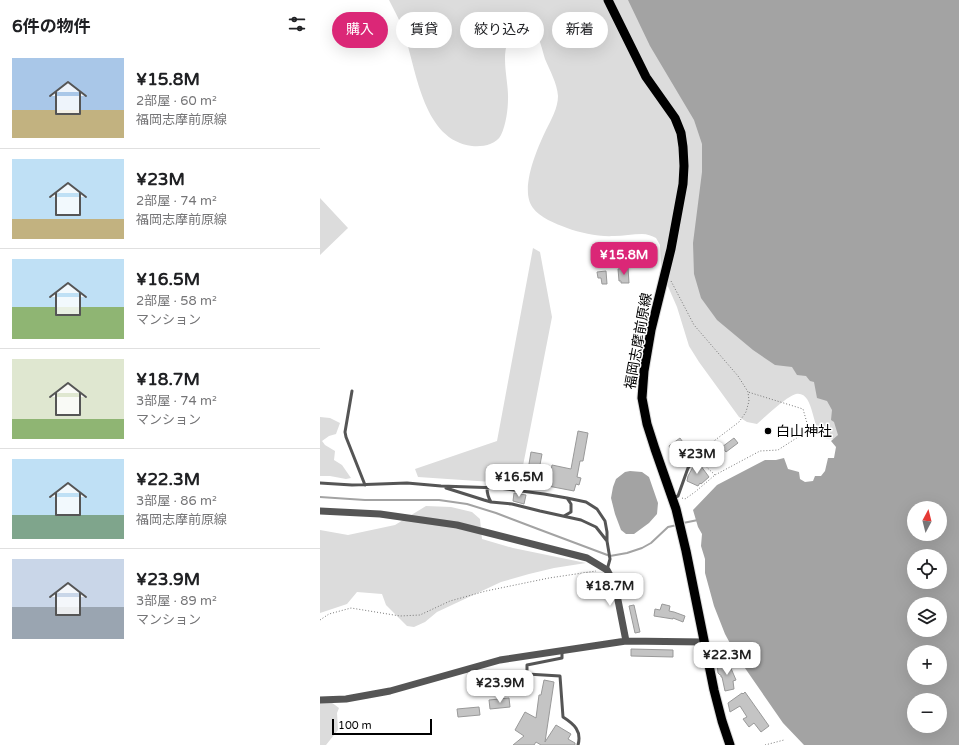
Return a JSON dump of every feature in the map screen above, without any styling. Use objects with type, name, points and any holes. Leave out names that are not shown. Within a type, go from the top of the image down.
[{"type":"main road","name":"福岡志摩前原線","points":[[608,0],[646,77],[675,118],[681,133],[684,166],[683,184],[666,272],[651,330],[644,371],[642,398],[649,430],[661,467],[675,497],[676,509],[704,642],[722,720],[730,745]]},
{"type":"street","points":[[320,511],[380,514],[457,525],[587,558],[607,570],[613,581],[626,641]]},
{"type":"street","points":[[320,700],[346,699],[390,692],[500,660],[562,650],[626,641],[704,642]]},
{"type":"lane","points":[[352,391],[345,432],[365,485]]},
{"type":"lane","points":[[675,497],[688,468],[696,457]]},
{"type":"lane","points":[[320,483],[352,485],[407,483],[499,488],[544,494],[586,502],[597,509],[605,521],[610,559],[607,570]]},
{"type":"lane","points":[[441,486],[491,502],[512,504],[581,520],[596,527],[607,541]]},
{"type":"lane","points":[[487,488],[488,498],[491,502]]},
{"type":"lane","points":[[564,516],[571,512],[571,504],[567,498]]},
{"type":"lane","points":[[562,650],[562,658],[527,665],[527,674],[560,676],[563,717],[571,722],[578,731],[580,740],[578,745]]},
{"type":"path","points":[[666,272],[694,325],[738,376],[748,392],[749,401],[746,412],[739,422],[702,450],[696,457],[716,475]]},
{"type":"path","points":[[675,497],[685,498],[716,475],[760,451],[778,450],[809,430],[803,409],[748,392]]},
{"type":"path","points":[[320,620],[330,614],[351,608],[400,616],[420,615],[450,601],[486,591],[549,578],[607,570]]},
{"type":"path","points":[[765,745],[784,740]]},
{"type":"shaded area","points":[[389,0],[666,0],[825,343],[840,439],[826,439],[820,434],[810,404],[807,398],[802,395],[796,394],[787,399],[757,424],[747,422],[739,417],[689,346],[677,307],[663,275],[660,245],[656,238],[644,234],[608,236],[584,233],[553,222],[543,217],[533,208],[529,200],[528,191],[531,169],[538,148],[556,109],[558,100],[555,82],[542,48],[544,48],[544,12],[460,12],[460,48],[506,48],[505,64],[508,103],[503,131],[496,141],[488,145],[480,146],[472,146],[456,141],[443,132],[433,119],[419,86],[408,48],[452,48],[452,12],[396,12],[396,14]]},
{"type":"shaded area","points":[[628,0],[959,0],[959,745],[804,745],[783,723],[738,658],[725,634],[714,606],[705,573],[705,559],[701,546],[702,534],[698,527],[693,510],[717,485],[765,460],[784,458],[788,469],[799,472],[800,479],[805,482],[813,481],[815,476],[821,476],[825,471],[828,458],[834,458],[836,447],[831,441],[838,435],[834,422],[831,420],[832,410],[827,401],[817,398],[814,382],[810,381],[806,376],[797,375],[792,367],[775,365],[753,350],[717,320],[701,298],[694,274],[693,243],[702,172],[702,144],[694,120],[650,46]]},
{"type":"shaded area","points":[[320,198],[348,228],[320,255]]},
{"type":"shaded area","points":[[533,248],[540,252],[552,317],[521,476],[492,482],[418,477],[415,469],[497,441]]},
{"type":"shaded area","points":[[320,417],[330,418],[340,423],[336,434],[329,436],[322,441],[325,445],[335,451],[334,460],[342,465],[351,478],[346,479],[320,476]]},
{"type":"shaded area","points":[[625,472],[642,472],[649,477],[658,503],[657,514],[649,523],[634,534],[626,534],[621,530],[611,498],[616,479]]},
{"type":"shaded area","points":[[426,506],[451,507],[472,512],[480,519],[482,539],[513,548],[586,563],[554,568],[501,582],[437,612],[425,622],[414,627],[407,626],[386,605],[382,594],[357,592],[347,604],[320,613],[320,530],[348,535],[395,525]]},
{"type":"shaded area","points":[[320,701],[331,702],[339,708],[337,713],[338,730],[326,745],[320,745]]},
{"type":"building","points":[[628,268],[629,283],[621,283],[621,281],[619,281],[618,269]]},
{"type":"building","points":[[606,271],[607,284],[602,284],[601,278],[598,278],[597,272]]},
{"type":"building","points":[[578,431],[588,433],[583,461],[580,461],[577,477],[581,478],[579,485],[576,484],[574,491],[548,486],[552,465],[571,469]]},
{"type":"building","points":[[680,438],[685,445],[683,446],[688,452],[678,461],[669,446]]},
{"type":"building","points":[[734,438],[738,443],[726,452],[722,447]]},
{"type":"building","points":[[531,452],[542,454],[539,470],[535,469],[532,484],[526,482]]},
{"type":"building","points":[[698,462],[709,477],[698,486],[687,481],[693,467]]},
{"type":"building","points":[[514,493],[526,495],[524,504],[513,501]]},
{"type":"building","points":[[662,604],[670,606],[669,611],[685,616],[683,622],[673,618],[654,616],[655,609],[660,610]]},
{"type":"building","points":[[634,605],[640,632],[635,633],[629,606]]},
{"type":"building","points":[[631,649],[673,650],[673,657],[631,656]]},
{"type":"building","points":[[717,663],[730,666],[736,680],[733,681],[734,689],[725,691],[722,677],[718,673]]},
{"type":"building","points":[[544,680],[554,682],[545,742],[556,725],[571,734],[568,739],[575,743],[575,745],[541,745],[536,742],[534,745],[513,745],[524,736],[515,730],[525,712],[536,718],[539,695],[541,695]]},
{"type":"building","points":[[745,692],[769,726],[761,732],[754,723],[749,727],[743,719],[747,717],[740,706],[730,712],[728,703]]},
{"type":"building","points":[[509,698],[510,707],[490,709],[489,700]]},
{"type":"building","points":[[479,707],[480,715],[458,717],[457,709]]},
{"type":"waterway","points":[[320,497],[365,500],[439,500],[467,504],[496,513],[610,556],[627,553],[642,548],[651,543],[668,527],[677,525]]},
{"type":"waterway","points":[[683,523],[698,520]]},
{"type":"place","name":"白山神社","points":[[768,431]]}]
